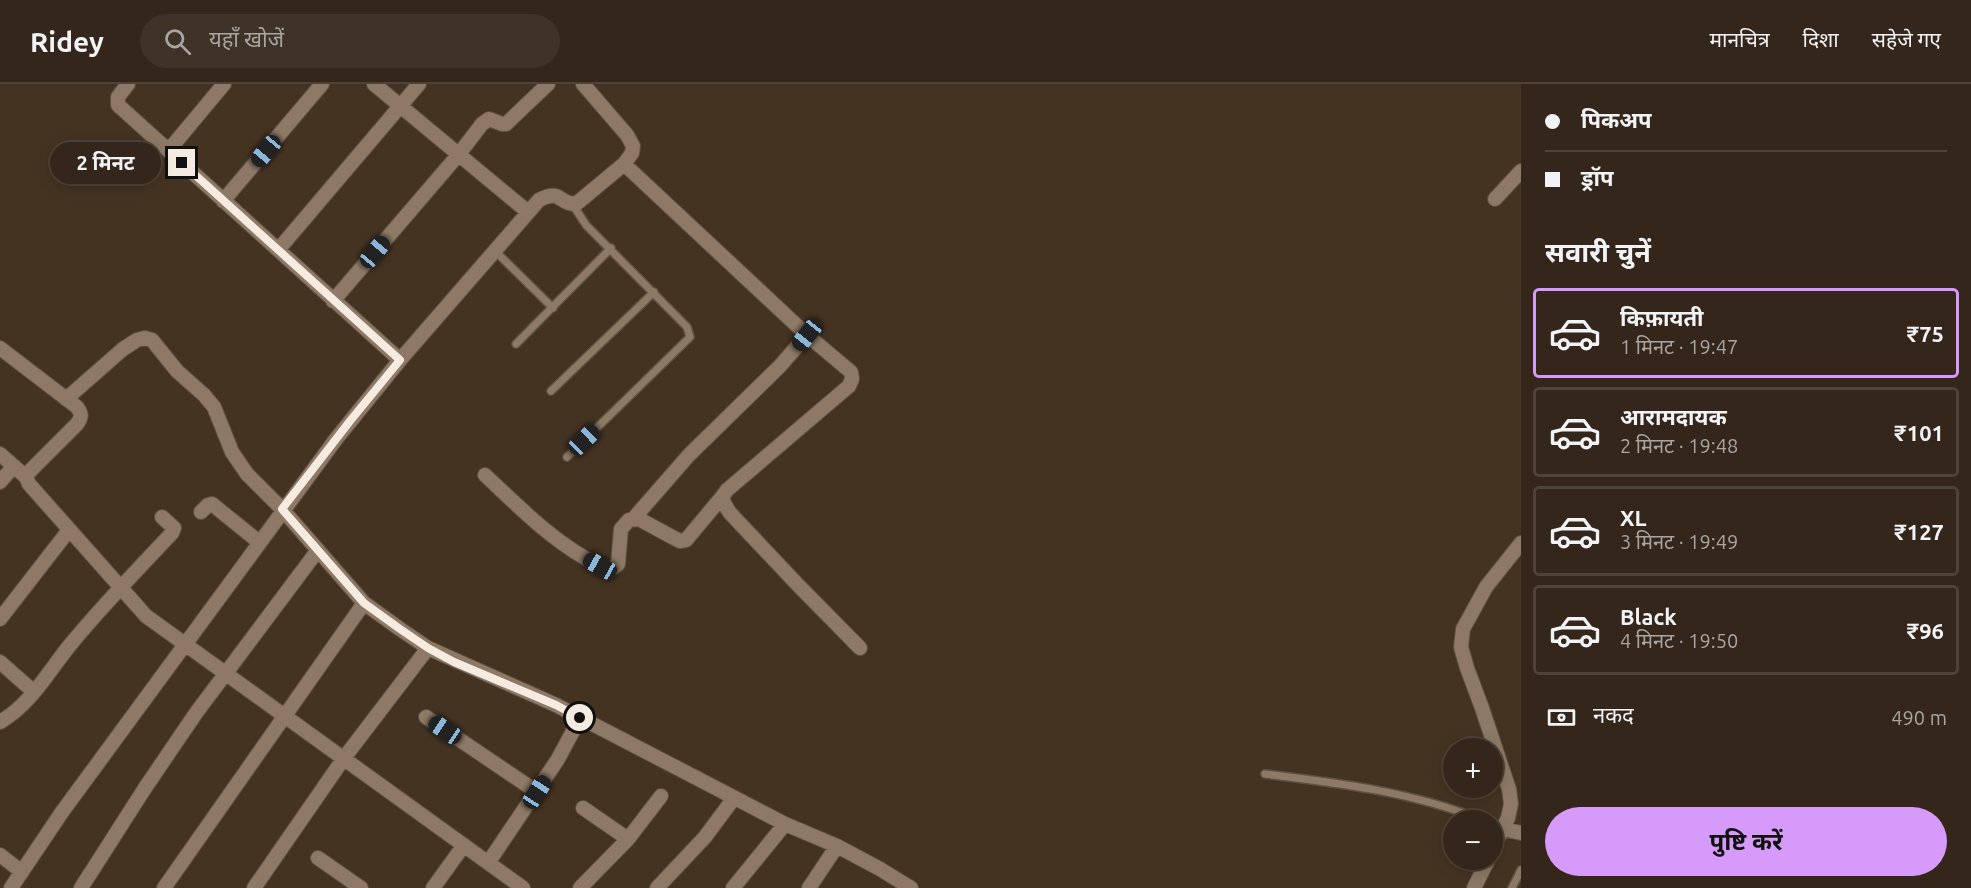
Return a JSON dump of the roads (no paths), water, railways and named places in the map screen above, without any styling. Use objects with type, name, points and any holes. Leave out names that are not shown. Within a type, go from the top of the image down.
[{"type":"street","points":[[128,84],[118,97],[118,105],[400,360]]},
{"type":"street","points":[[169,150],[224,84]]},
{"type":"street","points":[[223,201],[322,84]]},
{"type":"street","points":[[374,84],[528,212]]},
{"type":"street","points":[[278,250],[419,84]]},
{"type":"street","points":[[333,301],[459,154],[485,120],[492,119],[506,124],[548,84]]},
{"type":"street","points":[[11,888],[62,812],[282,509],[400,360],[539,200],[549,195],[557,196],[573,205],[582,202],[624,164],[632,153],[631,140],[584,84]]},
{"type":"street","points":[[624,164],[807,335],[850,372],[852,379],[849,386],[727,490],[686,540],[680,541],[634,518]]},
{"type":"street","points":[[1495,199],[1521,171]]},
{"type":"street","points":[[485,475],[531,519],[555,538],[607,569],[613,568],[618,564],[621,528],[634,518],[689,455],[780,366],[807,335]]},
{"type":"street","points":[[66,399],[136,340],[145,338],[152,340],[177,371],[209,401],[218,416],[232,452],[247,474],[282,509],[364,603],[428,648],[556,705],[785,824],[837,846],[880,868],[909,888]]},
{"type":"street","points":[[0,348],[81,412],[80,420],[28,472],[26,477]]},
{"type":"street","points":[[0,454],[26,477],[29,484],[146,616],[464,845],[514,885]]},
{"type":"street","points":[[0,482],[14,466]]},
{"type":"street","points":[[722,497],[730,513],[860,648]]},
{"type":"street","points":[[201,512],[212,504],[259,542]]},
{"type":"street","points":[[0,722],[18,711],[70,645],[172,533],[174,528],[162,516]]},
{"type":"street","points":[[0,619],[69,530]]},
{"type":"street","points":[[1503,822],[1508,818],[1511,804],[1509,789],[1461,647],[1463,629],[1471,612],[1486,587],[1521,543]]},
{"type":"street","points":[[81,888],[145,788],[225,674],[318,549]]},
{"type":"street","points":[[164,888],[364,603]]},
{"type":"street","points":[[254,888],[344,758],[428,648]]},
{"type":"street","points":[[0,662],[34,692]]},
{"type":"street","points":[[426,717],[537,792]]},
{"type":"street","points":[[488,863],[558,759],[580,718]]},
{"type":"street","points":[[580,888],[628,839],[661,796]]},
{"type":"street","points":[[657,888],[705,837],[734,798]]},
{"type":"street","points":[[583,808],[628,839]]},
{"type":"street","points":[[733,888],[785,824]]},
{"type":"street","points":[[1503,828],[1521,833]]},
{"type":"street","points":[[433,888],[464,845]]},
{"type":"street","points":[[809,888],[837,846]]},
{"type":"street","points":[[0,855],[22,872]]},
{"type":"street","points":[[318,858],[361,888]]},
{"type":"street","points":[[1474,888],[1483,870]]},
{"type":"street","points":[[334,888],[342,875]]},
{"type":"lane","points":[[567,456],[690,338],[687,327],[586,225],[573,205]]},
{"type":"lane","points":[[516,344],[611,248]]},
{"type":"lane","points":[[494,250],[553,308]]},
{"type":"lane","points":[[551,391],[654,292]]},
{"type":"lane","points":[[1265,774],[1377,790],[1451,810]]},
{"type":"lane","points":[[1512,888],[1521,870]]}]
